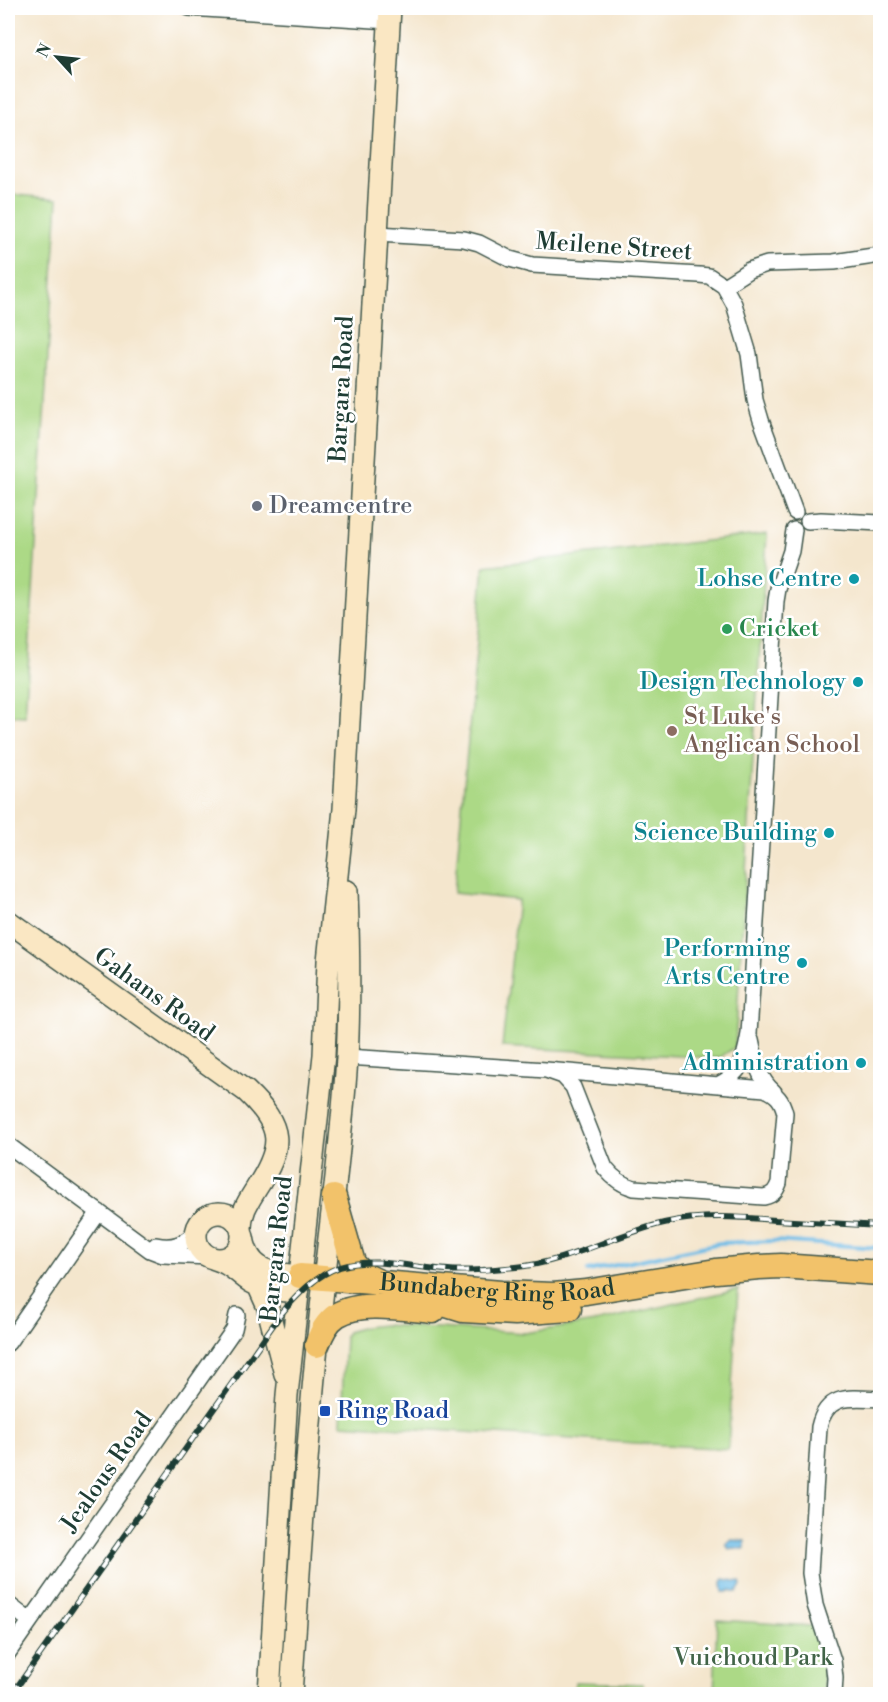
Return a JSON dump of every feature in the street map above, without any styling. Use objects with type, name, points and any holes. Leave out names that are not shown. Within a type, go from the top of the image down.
[{"type":"main road","name":"Bargara Road","points":[[269,1695],[287,1395],[324,1055],[328,961],[344,809],[390,14]]},
{"type":"main road","name":"Bargara Road","points":[[291,1695],[310,1422],[347,1057],[349,968],[344,809]]},
{"type":"main road","name":"Gahans Road","points":[[8,921],[246,1091],[266,1114],[276,1133],[276,1147],[270,1166],[244,1209],[242,1243],[236,1252],[226,1258],[213,1258]]},
{"type":"main road","points":[[324,1055],[347,1057]]},
{"type":"main road","points":[[266,1114],[270,1124],[270,1141],[260,1168],[243,1191],[230,1203],[204,1219],[197,1230],[196,1237],[200,1249],[213,1258],[230,1264],[258,1286],[276,1290],[299,1283]]},
{"type":"main road","points":[[334,1197],[355,1267],[364,1275],[380,1282]]},
{"type":"main road","points":[[216,1213],[226,1214],[235,1219],[242,1232],[248,1256],[258,1267],[299,1283]]},
{"type":"main road","name":"Bundaberg Ring Road","points":[[299,1283],[380,1282],[501,1293],[554,1295],[759,1267],[781,1266],[880,1273]]},
{"type":"main road","name":"Bundaberg Ring Road","points":[[324,1284],[434,1300],[463,1310],[515,1313],[582,1307],[645,1293],[693,1275]]},
{"type":"main road","points":[[258,1286],[267,1305],[285,1375],[287,1395]]},
{"type":"main road","points":[[317,1345],[321,1333],[330,1321],[346,1311],[375,1306],[442,1312],[463,1310]]},
{"type":"street","points":[[189,8],[390,14]]},
{"type":"street","name":"Meilene Street","points":[[377,234],[473,241],[510,259],[532,265],[709,276],[724,286]]},
{"type":"street","points":[[718,1085],[738,1071],[743,1063],[749,1034],[776,601],[791,551],[794,530],[803,530],[807,524],[801,516],[761,420],[755,400],[749,354],[734,304],[724,286],[749,270],[767,264],[834,262],[880,255]]},
{"type":"street","points":[[801,516],[821,520],[880,523]]},
{"type":"street","points":[[546,1070],[563,1076],[573,1087],[605,1168],[621,1183],[634,1188],[764,1197],[772,1194],[779,1183],[785,1113],[780,1099],[763,1080],[754,1057],[749,1034]]},
{"type":"street","points":[[347,1057],[759,1087],[774,1092]]},
{"type":"street","points":[[8,1145],[146,1248],[157,1254],[213,1258]]},
{"type":"street","points":[[8,1344],[99,1212]]},
{"type":"street","points":[[131,1235],[150,1243],[170,1246],[182,1244],[197,1230]]},
{"type":"street","name":"Jealous Road","points":[[8,1653],[230,1335],[237,1315]]},
{"type":"street","points":[[834,1695],[833,1660],[814,1605],[810,1573],[819,1427],[824,1402],[848,1398],[880,1400]]},
{"type":"street","points":[[8,1605],[30,1620]]},
{"type":"green space","points":[[8,194],[58,199],[25,716],[8,715]]},
{"type":"green space","points":[[767,534],[735,1047],[719,1058],[502,1047],[518,900],[454,893],[484,566]]},
{"type":"green space","points":[[738,1289],[728,1449],[341,1424],[347,1332],[383,1325],[525,1333],[595,1322]]},
{"type":"green space","name":"Vuichoud Park","points":[[717,1620],[811,1626],[822,1660],[824,1694],[714,1694]]},
{"type":"green space","points":[[575,1682],[643,1684],[643,1694],[574,1694]]},
{"type":"water","points":[[730,1540],[745,1541],[745,1548],[729,1549],[726,1544]]},
{"type":"water","points":[[724,1579],[740,1582],[741,1585],[737,1592],[731,1590],[723,1592]]},
{"type":"waterway","points":[[588,1271],[720,1243],[775,1241],[880,1248]]},
{"type":"railway","points":[[12,1694],[281,1314],[308,1286],[323,1275],[340,1267],[367,1263],[456,1271],[516,1267],[554,1260],[645,1228],[692,1218],[734,1217],[880,1226]]},
{"type":"place","name":"Dreamcentre","points":[[257,506]]},
{"type":"place","name":"Lohse Centre","points":[[854,579]]},
{"type":"place","name":"Cricket","points":[[727,629]]},
{"type":"place","name":"Design Technology","points":[[858,682]]},
{"type":"place","name":"St Luke's Anglican School","points":[[672,731]]},
{"type":"place","name":"Science Building","points":[[829,833]]},
{"type":"place","name":"Performing Arts Centre","points":[[802,963]]},
{"type":"place","name":"Administration","points":[[861,1063]]},
{"type":"place","name":"Ring Road","points":[[325,1411]]}]
